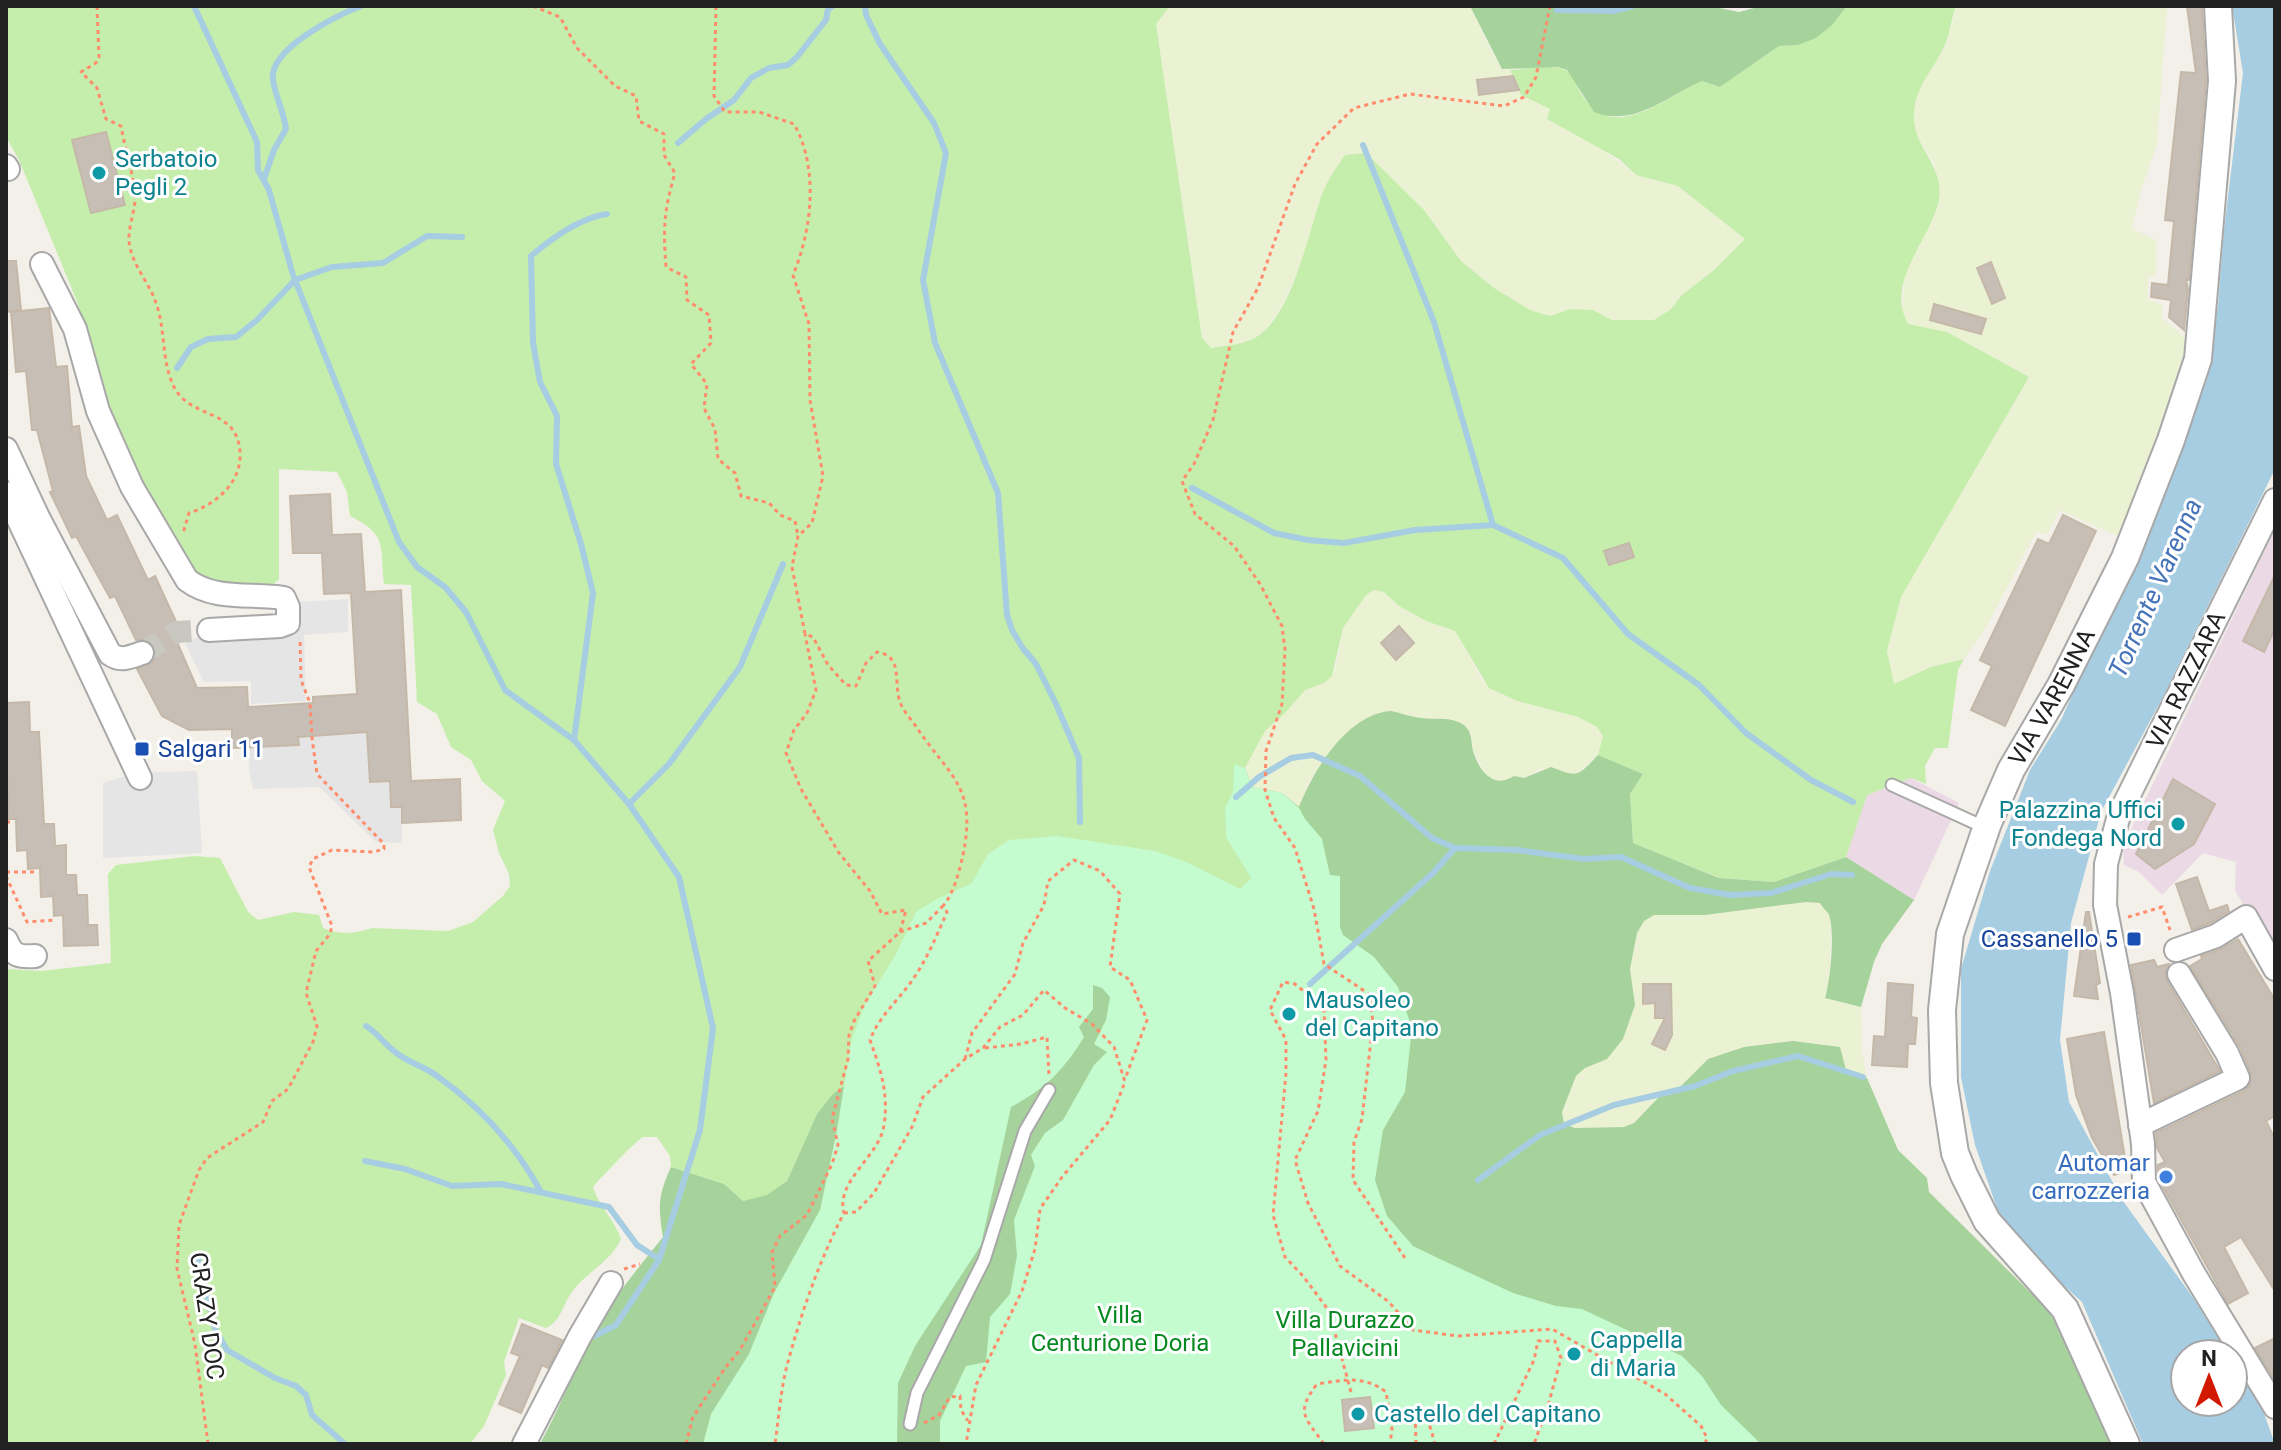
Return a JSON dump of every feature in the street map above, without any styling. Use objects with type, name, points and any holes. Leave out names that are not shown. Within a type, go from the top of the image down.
[{"type":"street","name":"VIA VARENNA","points":[[2126,1444],[2065,1309],[1987,1221],[1955,1153],[1944,1083],[1942,1010],[1950,934],[1986,829],[2011,770],[2061,685],[2125,558],[2171,440],[2198,359],[2222,81],[2218,6]]},
{"type":"street","points":[[42,264],[75,329],[98,411],[132,487],[187,580],[199,589],[215,593],[284,598],[288,607],[288,623],[280,626],[209,630]]},
{"type":"street","points":[[6,449],[110,654],[124,659],[142,653]]},
{"type":"street","points":[[6,493],[140,778]]},
{"type":"street","name":"VIA RAZZARA","points":[[2275,500],[2119,815],[2106,864],[2105,905],[2122,993],[2140,1125],[2144,1182],[2194,1274],[2275,1407]]},
{"type":"street","points":[[2176,950],[2216,936],[2246,917],[2275,969]]},
{"type":"street","points":[[6,940],[11,952],[19,957],[35,956]]},
{"type":"street","points":[[2140,1125],[2238,1078],[2227,1053],[2179,974]]},
{"type":"street","points":[[524,1444],[611,1283]]},
{"type":"lane","points":[[1892,785],[1986,829]]},
{"type":"lane","points":[[910,1424],[917,1393],[984,1260],[1025,1131],[1049,1090]]},
{"type":"path","points":[[97,6],[99,57],[96,63],[81,72],[97,88],[106,119],[121,126],[135,199],[129,241],[138,268],[157,303],[174,387],[183,399],[229,423],[241,454],[237,475],[229,488],[208,507],[189,513],[182,531],[184,541]]},
{"type":"path","points":[[533,6],[560,17],[577,48],[615,86],[636,96],[639,121],[664,134],[664,155],[675,173],[664,218],[666,267],[686,277],[687,300],[709,315],[711,343],[691,364],[707,384],[704,408],[715,429],[718,459],[735,473],[741,496],[769,503],[780,515],[795,521],[798,536],[792,576],[816,690],[807,713],[794,730],[786,753],[801,789],[839,853],[870,891],[875,905],[882,914],[906,910],[900,932]]},
{"type":"path","points":[[716,6],[714,96],[725,112],[759,112],[794,124],[801,137],[811,175],[803,252],[793,275],[809,324],[810,400],[823,476],[812,523],[798,536]]},
{"type":"path","points":[[1405,1258],[1353,1180],[1354,1142],[1362,1119],[1373,1022],[1369,994],[1324,964],[1314,909],[1295,848],[1274,818],[1265,790],[1266,751],[1282,704],[1285,650],[1282,626],[1260,584],[1234,546],[1195,514],[1182,481],[1194,464],[1213,420],[1233,332],[1258,288],[1295,184],[1317,144],[1354,108],[1410,94],[1504,106],[1524,97],[1536,77],[1550,6]]},
{"type":"path","name":"CRAZY DOC","points":[[208,1444],[195,1344],[177,1269],[179,1225],[199,1170],[207,1158],[263,1122],[272,1101],[288,1089],[313,1042],[317,1026],[306,993],[316,951],[330,934],[332,926],[309,867],[313,859],[332,850],[373,852],[384,849],[384,844],[317,774],[310,703],[301,680],[299,629]]},
{"type":"path","points":[[686,1444],[693,1417],[740,1350],[775,1287],[772,1252],[780,1236],[807,1215],[832,1164],[838,1145],[832,1119],[848,1059],[849,1035],[875,986],[868,961],[900,932],[926,923],[949,899],[966,837],[968,817],[955,776],[929,747],[900,703],[895,661],[888,653],[877,652],[866,663],[856,686],[846,685],[828,665],[813,637],[805,634]]},
{"type":"path","points":[[965,1059],[972,1033],[1015,974],[1023,943],[1044,905],[1048,881],[1074,860],[1100,871],[1120,894],[1110,967],[1130,980],[1147,1020],[1110,1120],[1062,1177],[1040,1209],[1035,1249],[1022,1291],[976,1385],[966,1444]]},
{"type":"path","points":[[35,872],[6,874],[27,922],[56,920]]},
{"type":"path","points":[[775,1444],[788,1360],[825,1249],[844,1213],[842,1203],[852,1180],[867,1161],[884,1127],[884,1077],[870,1040],[882,1018],[912,982],[933,944],[947,912],[943,906]]},
{"type":"path","points":[[2108,922],[2162,907],[2176,950]]},
{"type":"path","points":[[1351,1392],[1329,1311],[1285,1257],[1273,1215],[1286,1073],[1286,1040],[1270,1010],[1283,982],[1295,984],[1324,1008],[1326,1060],[1318,1111],[1295,1160],[1308,1203],[1340,1266],[1389,1302],[1413,1330],[1458,1336],[1552,1329],[1665,1394],[1701,1426],[1707,1438],[1705,1444]]},
{"type":"path","points":[[844,1213],[856,1212],[874,1193],[912,1127],[923,1097],[965,1059],[983,1048],[1000,1027],[1023,1015],[1044,990],[1065,1008],[1092,1024],[1114,1047],[1125,1082]]},
{"type":"path","points":[[983,1048],[1021,1044],[1047,1037],[1049,1090]]},
{"type":"path","points":[[1494,1444],[1525,1382],[1538,1341],[1555,1341],[1561,1358],[1534,1444]]},
{"type":"path","points":[[1324,1444],[1305,1416],[1305,1401],[1317,1384],[1348,1378],[1374,1383],[1386,1392],[1392,1429],[1390,1444]]},
{"type":"path","points":[[910,1424],[927,1423],[939,1415],[950,1397],[960,1396],[961,1410],[968,1421]]},
{"type":"path","points":[[1416,1444],[1415,1410],[1428,1422],[1435,1444]]},
{"type":"shaded area","points":[[2275,529],[2275,960],[2235,890],[2236,862],[2203,853],[2162,895],[2139,872],[2124,865],[2123,846]]},
{"type":"shaded area","points":[[348,599],[348,632],[304,635],[306,701],[251,704],[251,681],[204,682],[185,643],[196,638],[279,635],[280,603]]},
{"type":"shaded area","points":[[367,732],[370,781],[390,781],[391,807],[402,807],[402,843],[376,842],[319,787],[253,789],[249,770],[250,747],[299,744],[298,737]]},
{"type":"shaded area","points":[[197,771],[202,853],[103,858],[103,783],[135,773]]},
{"type":"shaded area","points":[[1911,778],[1959,803],[1914,900],[1846,857],[1866,795]]},
{"type":"green space","points":[[6,6],[1170,6],[1156,24],[1202,338],[1211,348],[1252,340],[1274,320],[1292,286],[1327,182],[1345,155],[1366,153],[1424,210],[1461,261],[1494,288],[1530,310],[1550,316],[1570,309],[1593,310],[1612,320],[1654,320],[1670,310],[1682,295],[1714,270],[1745,239],[1678,186],[1636,175],[1619,159],[1547,119],[1550,109],[1521,95],[1510,70],[1547,67],[1565,70],[1594,109],[1611,117],[1623,117],[1654,107],[1702,81],[1720,87],[1779,46],[1798,45],[1832,25],[1847,6],[1956,6],[1946,42],[1915,103],[1918,136],[1934,168],[1940,191],[1933,218],[1905,278],[1902,309],[1908,324],[1947,332],[2029,377],[1901,597],[1887,651],[1894,684],[1931,667],[1964,659],[1958,670],[1948,748],[1935,748],[1925,766],[1926,784],[1911,778],[1867,795],[1846,857],[1774,882],[1720,878],[1633,843],[1630,794],[1643,774],[1598,755],[1603,736],[1597,727],[1578,717],[1517,701],[1489,688],[1455,631],[1426,621],[1399,606],[1384,592],[1374,590],[1366,595],[1343,628],[1332,676],[1324,683],[1305,690],[1265,731],[1245,768],[1234,765],[1233,792],[1225,808],[1226,837],[1251,878],[1240,889],[817,1114],[787,1181],[767,1196],[743,1201],[724,1184],[671,1167],[670,1156],[657,1137],[643,1137],[593,1187],[621,1239],[604,1261],[578,1285],[551,1325],[546,1328],[519,1318],[504,1362],[506,1375],[484,1426],[470,1444],[6,1444],[6,969],[41,971],[111,963],[108,874],[116,865],[194,856],[220,858],[248,912],[258,920],[294,912],[319,915],[323,928],[341,933],[372,928],[448,931],[473,922],[510,886],[509,874],[493,830],[505,801],[482,781],[471,760],[451,747],[437,714],[417,702],[411,585],[384,584],[380,542],[371,529],[350,516],[347,492],[337,472],[279,469],[279,579],[270,587],[204,587],[150,500],[112,413],[78,304],[19,160],[6,137]]},
{"type":"green space","points":[[1170,6],[1470,6],[1502,69],[1510,70],[1521,95],[1550,109],[1636,175],[1678,186],[1745,239],[1714,270],[1682,295],[1670,310],[1654,321],[1612,320],[1593,310],[1570,309],[1550,316],[1530,310],[1494,288],[1461,261],[1410,196],[1302,262],[1277,315],[1263,332],[1246,343],[1211,348],[1202,338],[1156,23]]},
{"type":"green space","points":[[1470,6],[1710,6],[1739,12],[1762,6],[1847,6],[1832,25],[1816,38],[1798,45],[1779,46],[1720,87],[1702,81],[1637,113],[1609,116],[1594,112],[1567,70],[1558,67],[1502,69]]},
{"type":"green space","points":[[1956,6],[2167,6],[2157,144],[2140,193],[2132,229],[2156,240],[2156,276],[2148,277],[2148,300],[2163,305],[2162,318],[2188,341],[2187,362],[2120,537],[2060,510],[2047,535],[2036,532],[1987,626],[1964,659],[1931,667],[1893,685],[1887,651],[1901,597],[2029,377],[1947,332],[1908,324],[1902,313],[1905,273],[1931,222],[1935,165],[1915,132],[1917,93],[1947,43]]},
{"type":"green space","points":[[1374,590],[1384,592],[1399,606],[1426,621],[1455,631],[1482,680],[1498,693],[1578,717],[1597,727],[1603,736],[1598,755],[1577,774],[1567,776],[1560,770],[1541,769],[1524,778],[1514,776],[1496,782],[1487,776],[1473,752],[1471,733],[1464,726],[1448,719],[1419,718],[1391,711],[1381,712],[1356,726],[1333,747],[1310,780],[1299,808],[1282,793],[1251,787],[1245,768],[1265,731],[1305,690],[1324,683],[1336,667],[1343,628],[1366,595]]},
{"type":"green space","name":"Villa Durazzo Pallavicini","points":[[1391,711],[1449,719],[1464,725],[1480,767],[1494,780],[1507,780],[1514,776],[1524,778],[1551,767],[1572,774],[1581,772],[1598,755],[1643,774],[1630,794],[1633,843],[1719,878],[1774,882],[1846,857],[1914,900],[1882,944],[1861,1007],[1825,998],[1832,931],[1828,913],[1820,903],[1806,902],[1705,915],[1654,915],[1644,921],[1637,933],[1630,969],[1635,1005],[1623,1039],[1607,1059],[1585,1068],[1576,1076],[1562,1112],[1564,1124],[1575,1128],[1624,1127],[1634,1123],[1659,1097],[1681,1086],[1708,1059],[1744,1047],[1793,1041],[1840,1047],[1846,1070],[1867,1078],[1898,1150],[1927,1178],[1929,1192],[2045,1307],[2070,1344],[2115,1444],[540,1444],[604,1315],[663,1237],[660,1201],[671,1167],[724,1184],[743,1201],[767,1195],[787,1181],[817,1114],[833,1094],[855,1078],[1240,889],[1251,878],[1226,837],[1225,808],[1233,792],[1234,764],[1245,768],[1252,787],[1282,793],[1299,807],[1313,777],[1346,733],[1360,722]]},
{"type":"green space","name":"Villa Centurione Doria","points":[[1234,764],[1245,768],[1252,787],[1282,793],[1299,808],[1322,839],[1330,875],[1340,876],[1340,927],[1343,935],[1374,957],[1398,987],[1412,1028],[1405,1092],[1383,1130],[1375,1180],[1387,1216],[1413,1246],[1442,1260],[1513,1293],[1556,1306],[1582,1309],[1682,1356],[1702,1376],[1721,1405],[1761,1444],[940,1444],[940,1421],[966,1366],[986,1362],[990,1317],[1010,1294],[1017,1256],[1014,1220],[1035,1166],[1031,1155],[1045,1133],[1063,1120],[1094,1065],[1107,1052],[1094,1044],[1106,1020],[1110,997],[1102,988],[1093,985],[1093,1009],[1079,1027],[1084,1037],[1076,1049],[1044,1085],[1011,1107],[981,1245],[915,1346],[898,1383],[897,1444],[703,1444],[711,1414],[749,1354],[774,1293],[820,1210],[851,1042],[863,1008],[896,954],[916,912],[972,883],[988,854],[1009,840],[1057,836],[1155,851],[1187,862],[1240,889],[1251,878],[1226,837],[1225,808],[1233,792]]},
{"type":"green space","points":[[1806,902],[1820,903],[1828,912],[1831,925],[1829,986],[1825,998],[1861,1007],[1862,1052],[1867,1078],[1846,1070],[1840,1047],[1793,1041],[1744,1047],[1708,1059],[1681,1086],[1659,1097],[1634,1123],[1624,1127],[1575,1128],[1564,1124],[1562,1112],[1576,1076],[1607,1058],[1635,1005],[1630,969],[1637,933],[1644,921],[1654,915],[1705,915]]},
{"type":"water","name":"Torrente Varenna","points":[[2232,6],[2275,6],[2275,469],[2164,695],[2101,812],[2071,923],[2060,1040],[2069,1102],[2123,1201],[2194,1299],[2218,1338],[2169,1338],[2169,1418],[2249,1418],[2249,1387],[2262,1408],[2275,1444],[2143,1444],[2082,1302],[2034,1258],[1999,1214],[1975,1145],[1961,1077],[1961,969],[1990,871],[2030,770],[2061,720],[2097,640],[2127,584],[2207,380],[2243,73]]},
{"type":"building","points":[[2187,6],[2202,6],[2206,81],[2189,280],[2186,280],[2184,330],[2169,317],[2171,300],[2151,297],[2152,283],[2168,285],[2174,221],[2165,220],[2181,72],[2196,73]]},
{"type":"building","points":[[1513,76],[1519,90],[1479,95],[1477,80]]},
{"type":"building","name":"Serbatoio Pegli 2","points":[[106,132],[125,205],[91,213],[72,140]]},
{"type":"building","points":[[6,261],[16,261],[21,310],[6,312]]},
{"type":"building","points":[[1991,262],[2005,298],[1992,304],[1977,268]]},
{"type":"building","points":[[1934,304],[1986,319],[1981,334],[1930,320]]},
{"type":"building","points":[[49,308],[56,367],[67,366],[72,427],[79,426],[86,476],[107,520],[117,515],[148,580],[155,576],[184,639],[177,642],[197,688],[247,687],[248,707],[313,703],[313,697],[357,694],[351,593],[324,594],[322,553],[293,553],[290,496],[330,494],[332,535],[361,534],[365,592],[401,590],[411,781],[460,779],[461,820],[402,823],[402,807],[391,807],[390,781],[370,782],[367,732],[298,737],[299,745],[232,748],[232,729],[189,730],[162,716],[137,669],[153,662],[155,648],[145,640],[136,640],[115,596],[110,598],[76,536],[72,538],[50,492],[53,491],[37,430],[32,430],[26,371],[16,372],[11,312]]},
{"type":"building","points":[[2063,515],[2096,531],[2005,726],[1971,710],[1992,666],[1980,660],[2038,539],[2049,544]]},
{"type":"building","points":[[1629,543],[1634,557],[1609,565],[1604,551]]},
{"type":"building","points":[[2275,575],[2275,629],[2264,652],[2243,641]]},
{"type":"building","points":[[1399,626],[1414,643],[1396,660],[1381,643]]},
{"type":"building","points":[[29,702],[30,732],[39,732],[44,824],[54,824],[55,846],[66,845],[66,875],[76,875],[77,895],[87,895],[88,925],[97,925],[98,945],[64,946],[63,915],[54,916],[53,896],[41,897],[40,868],[28,869],[27,850],[17,851],[16,819],[8,819],[6,703]]},
{"type":"building","name":"Palazzina Uffici Fondega Nord","points":[[2173,779],[2215,804],[2194,844],[2155,869],[2136,854]]},
{"type":"building","points":[[2197,877],[2209,911],[2227,905],[2229,911],[2192,930],[2176,884]]},
{"type":"building","points":[[2086,912],[2089,912],[2100,983],[2096,985],[2098,999],[2074,996]]},
{"type":"building","points":[[2238,939],[2275,1000],[2275,1116],[2266,1121],[2275,1139],[2275,1291],[2241,1237],[2224,1247],[2248,1293],[2228,1304],[2158,1178],[2158,1165],[2165,1162],[2157,1148],[2156,1133],[2244,1091],[2250,1085],[2251,1073],[2240,1047],[2190,966],[2202,959],[2201,956]]},
{"type":"building","points":[[2154,960],[2157,967],[2169,964],[2165,974],[2167,981],[2220,1071],[2154,1103],[2131,965]]},
{"type":"building","points":[[1888,983],[1913,985],[1911,1017],[1917,1018],[1915,1044],[1908,1044],[1907,1067],[1872,1065],[1874,1036],[1885,1037]]},
{"type":"building","points":[[1643,984],[1671,984],[1672,1035],[1665,1050],[1652,1044],[1665,1018],[1655,1018],[1655,1003],[1643,1004]]},
{"type":"building","points":[[2104,1032],[2127,1170],[2114,1175],[2092,1138],[2076,1095],[2067,1039]]},
{"type":"building","points":[[522,1324],[562,1340],[548,1368],[542,1365],[521,1413],[499,1404],[520,1356],[511,1353]]},
{"type":"building","points":[[2275,1338],[2275,1380],[2255,1348]]},
{"type":"building","name":"Castello del Capitano","points":[[1370,1397],[1374,1428],[1345,1431],[1342,1400]]},
{"type":"waterway","points":[[194,6],[257,142],[258,170],[269,190],[293,275],[399,542],[417,567],[445,587],[466,612],[505,690],[574,740],[629,804],[679,877],[713,1028],[700,1130],[659,1260],[616,1325],[594,1336]]},
{"type":"waterway","points":[[264,179],[274,150],[286,129],[274,86],[274,68],[281,57],[306,35],[361,6]]},
{"type":"waterway","points":[[678,143],[734,100],[751,78],[769,68],[788,65],[826,20],[828,9],[833,6]]},
{"type":"waterway","points":[[865,6],[880,44],[934,123],[946,153],[923,280],[935,343],[998,493],[1007,615],[1012,630],[1036,664],[1079,758],[1080,822]]},
{"type":"waterway","points":[[1557,10],[1614,11],[1633,6]]},
{"type":"waterway","points":[[1363,145],[1434,322],[1493,525],[1563,558],[1628,634],[1699,685],[1746,733],[1811,780],[1853,802]]},
{"type":"waterway","points":[[574,740],[593,593],[556,464],[557,416],[540,382],[533,343],[531,256],[576,224],[607,214]]},
{"type":"waterway","points":[[177,368],[191,347],[208,339],[236,337],[295,280],[332,267],[383,263],[427,236],[462,237]]},
{"type":"waterway","points":[[1192,488],[1274,533],[1308,540],[1344,543],[1415,530],[1493,525]]},
{"type":"waterway","points":[[629,804],[669,764],[740,667],[783,564]]},
{"type":"waterway","points":[[1236,797],[1259,777],[1291,758],[1313,755],[1360,776],[1432,838],[1455,848],[1517,850],[1584,859],[1621,857],[1690,888],[1730,895],[1771,893],[1831,874],[1852,875]]},
{"type":"waterway","points":[[1310,984],[1433,873],[1455,848]]},
{"type":"waterway","points":[[366,1026],[399,1055],[437,1076],[482,1114],[508,1143],[541,1192]]},
{"type":"waterway","points":[[1478,1180],[1540,1135],[1614,1105],[1695,1086],[1733,1071],[1798,1056],[1863,1077]]},
{"type":"waterway","points":[[365,1161],[405,1169],[452,1186],[501,1184],[609,1207],[637,1245],[659,1259]]},
{"type":"waterway","points":[[197,1255],[215,1329],[227,1350],[275,1378],[296,1386],[306,1395],[312,1415],[345,1444]]},
{"type":"tunnel","points":[[142,653],[177,632],[209,630]]},
{"type":"place","name":"Serbatoio Pegli 2","points":[[99,173]]},
{"type":"place","name":"Salgari 11","points":[[142,749]]},
{"type":"place","name":"Palazzina Uffici Fondega Nord","points":[[2178,824]]},
{"type":"place","name":"Cassanello 5","points":[[2134,939]]},
{"type":"place","name":"Mausoleo del Capitano","points":[[1289,1014]]},
{"type":"place","name":"Automar carrozzeria","points":[[2166,1177]]},
{"type":"place","name":"Cappella di Maria","points":[[1574,1354]]},
{"type":"place","name":"Castello del Capitano","points":[[1358,1414]]}]
